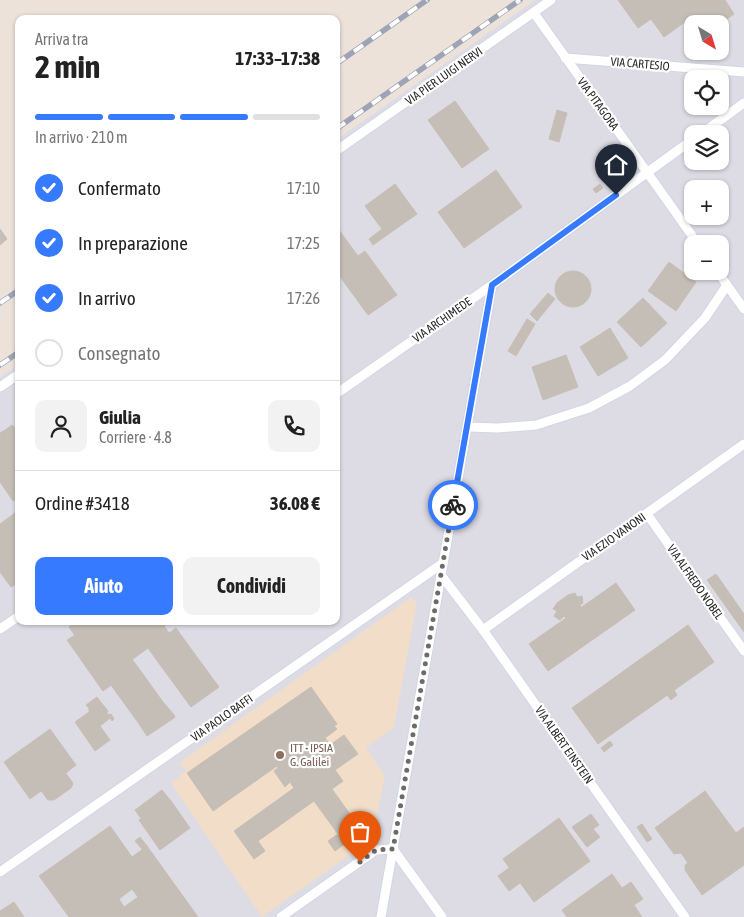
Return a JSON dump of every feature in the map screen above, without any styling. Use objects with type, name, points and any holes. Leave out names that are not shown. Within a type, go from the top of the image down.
[{"type":"street","name":"VIA PIER LUIGI NERVI","points":[[340,148],[551,0]]},
{"type":"street","name":"VIA PITAGORA","points":[[534,13],[692,235]]},
{"type":"street","name":"VIA CARTESIO","points":[[565,58],[744,72]]},
{"type":"street","points":[[713,125],[744,103]]},
{"type":"street","name":"VIA ARCHIMEDE","points":[[340,391],[492,285],[684,146]]},
{"type":"street","points":[[723,280],[744,309]]},
{"type":"street","points":[[381,917],[492,285]]},
{"type":"street","points":[[467,427],[498,428],[536,425],[589,408],[630,386],[665,360],[705,318],[727,285]]},
{"type":"street","points":[[0,387],[15,377]]},
{"type":"street","name":"VIA EZIO VANONI","points":[[483,630],[744,444]]},
{"type":"street","name":"VIA ALFREDO NOBEL","points":[[647,514],[744,651]]},
{"type":"street","name":"VIA PAOLO BAFFI","points":[[0,872],[443,563]]},
{"type":"street","name":"VIA ALBERT EINSTEIN","points":[[441,574],[483,630],[686,917]]},
{"type":"street","points":[[0,629],[15,619]]},
{"type":"street","points":[[281,917],[376,850],[393,849]]},
{"type":"street","points":[[393,849],[442,917]]},
{"type":"shaded area","points":[[535,0],[744,0],[744,917],[0,917],[0,377],[15,367],[15,625],[340,625],[340,137]]},
{"type":"shaded area","name":"ITT - IPSIA G. Galilei","points":[[410,598],[417,602],[394,727],[366,748],[385,776],[372,839],[262,917],[171,783],[186,771],[179,763]]},
{"type":"building","points":[[618,0],[725,0],[734,14],[729,18],[729,15],[684,15],[684,23],[664,37],[651,19],[638,28]]},
{"type":"building","points":[[455,101],[489,149],[462,168],[428,120]]},
{"type":"building","points":[[557,110],[567,113],[559,142],[549,139]]},
{"type":"building","points":[[496,170],[522,207],[464,248],[438,212]]},
{"type":"building","points":[[395,184],[417,214],[373,245],[369,239],[382,229],[365,206]]},
{"type":"building","points":[[600,184],[603,188],[596,193],[593,189]]},
{"type":"building","points":[[0,229],[7,239],[0,245]]},
{"type":"building","points":[[340,231],[358,256],[365,251],[397,295],[368,315],[340,276]]},
{"type":"building","points":[[669,262],[684,273],[684,280],[693,280],[696,282],[676,311],[648,291]]},
{"type":"building","points":[[573,271],[580,272],[586,276],[590,282],[590,296],[586,302],[580,306],[573,307],[566,306],[560,302],[556,296],[555,289],[556,282],[560,276],[566,272]]},
{"type":"building","points":[[548,293],[555,299],[537,321],[530,314]]},
{"type":"building","points":[[643,298],[667,323],[641,347],[617,322]]},
{"type":"building","points":[[527,319],[535,324],[516,356],[508,351]]},
{"type":"building","points":[[610,328],[628,358],[598,376],[580,347]]},
{"type":"building","points":[[566,355],[578,387],[543,400],[532,367]]},
{"type":"building","points":[[12,425],[15,428],[15,444],[5,430]]},
{"type":"building","points":[[5,430],[15,444],[15,500],[13,501],[0,482],[0,433]]},
{"type":"building","points":[[15,513],[15,584],[11,587],[0,572],[0,524]]},
{"type":"building","points":[[716,574],[744,614],[744,632],[707,580]]},
{"type":"building","points":[[616,583],[635,610],[548,671],[529,644]]},
{"type":"building","points":[[575,593],[577,597],[582,596],[583,603],[580,605],[581,608],[560,620],[554,616],[557,611],[553,609],[557,603],[568,595]]},
{"type":"building","points":[[72,625],[166,625],[100,671],[69,627]]},
{"type":"building","points":[[688,625],[714,662],[598,744],[572,708]]},
{"type":"building","points":[[164,626],[169,633],[98,684],[67,640],[75,635],[100,671]]},
{"type":"building","points":[[176,628],[186,642],[158,662],[148,648]]},
{"type":"building","points":[[186,642],[219,687],[191,707],[158,662]]},
{"type":"building","points":[[132,659],[137,666],[103,691],[98,684]]},
{"type":"building","points":[[137,666],[163,702],[137,721],[111,685]]},
{"type":"building","points":[[311,687],[337,724],[334,726],[337,729],[325,738],[330,745],[344,735],[358,754],[335,770],[343,781],[332,789],[362,831],[335,851],[328,841],[338,834],[314,801],[258,841],[265,851],[254,859],[234,831],[294,788],[290,782],[285,787],[274,771],[278,768],[277,766],[213,811],[187,773]]},
{"type":"building","points":[[674,690],[677,695],[671,700],[667,695]]},
{"type":"building","points":[[97,697],[100,701],[89,708],[86,705]]},
{"type":"building","points":[[100,701],[108,711],[108,715],[111,714],[114,719],[112,721],[110,718],[100,726],[110,740],[95,751],[75,722],[89,712],[89,708]]},
{"type":"building","points":[[163,702],[175,716],[147,736],[137,721]]},
{"type":"building","points":[[50,729],[76,765],[66,773],[64,771],[39,788],[41,791],[30,799],[4,762]]},
{"type":"building","points":[[610,741],[613,745],[604,752],[601,748]]},
{"type":"building","points":[[64,771],[73,783],[71,788],[54,800],[48,800],[39,788]]},
{"type":"building","points":[[162,790],[171,801],[143,821],[135,810]]},
{"type":"building","points":[[705,791],[736,833],[744,827],[744,865],[702,895],[685,870],[685,865],[688,863],[681,853],[674,854],[655,828]]},
{"type":"building","points":[[171,801],[190,828],[160,850],[139,820],[143,821]]},
{"type":"building","points":[[591,814],[599,825],[593,829],[600,837],[587,847],[572,827]]},
{"type":"building","points":[[559,818],[590,861],[534,902],[503,859]]},
{"type":"building","points":[[642,824],[652,839],[647,842],[637,827]]},
{"type":"building","points":[[110,826],[147,878],[157,870],[163,879],[160,881],[188,917],[69,917],[39,876]],"holes":[[[132,889],[138,897],[124,907],[119,899]]]},
{"type":"building","points":[[140,837],[147,846],[142,849],[135,841]]},
{"type":"building","points":[[147,846],[198,917],[188,917],[160,881],[163,879],[157,870],[147,878],[132,857]]},
{"type":"building","points":[[509,868],[520,883],[509,891],[498,876]]},
{"type":"building","points":[[612,874],[622,888],[631,882],[643,899],[634,905],[642,917],[567,917],[562,910]]},
{"type":"building","points":[[14,902],[24,917],[0,917],[0,911]]},
{"type":"railway","points":[[340,61],[427,0]]},
{"type":"railway","points":[[340,126],[520,0]]},
{"type":"railway","points":[[0,303],[15,293]]},
{"type":"railway","points":[[0,365],[15,355]]},
{"type":"way so far","points":[[360,862],[376,850],[393,849],[453,505]]},
{"type":"place","name":"ITT - IPSIA G. Galilei","points":[[280,755]]},
{"type":"route","points":[[453,505],[492,285],[616,195]]}]
